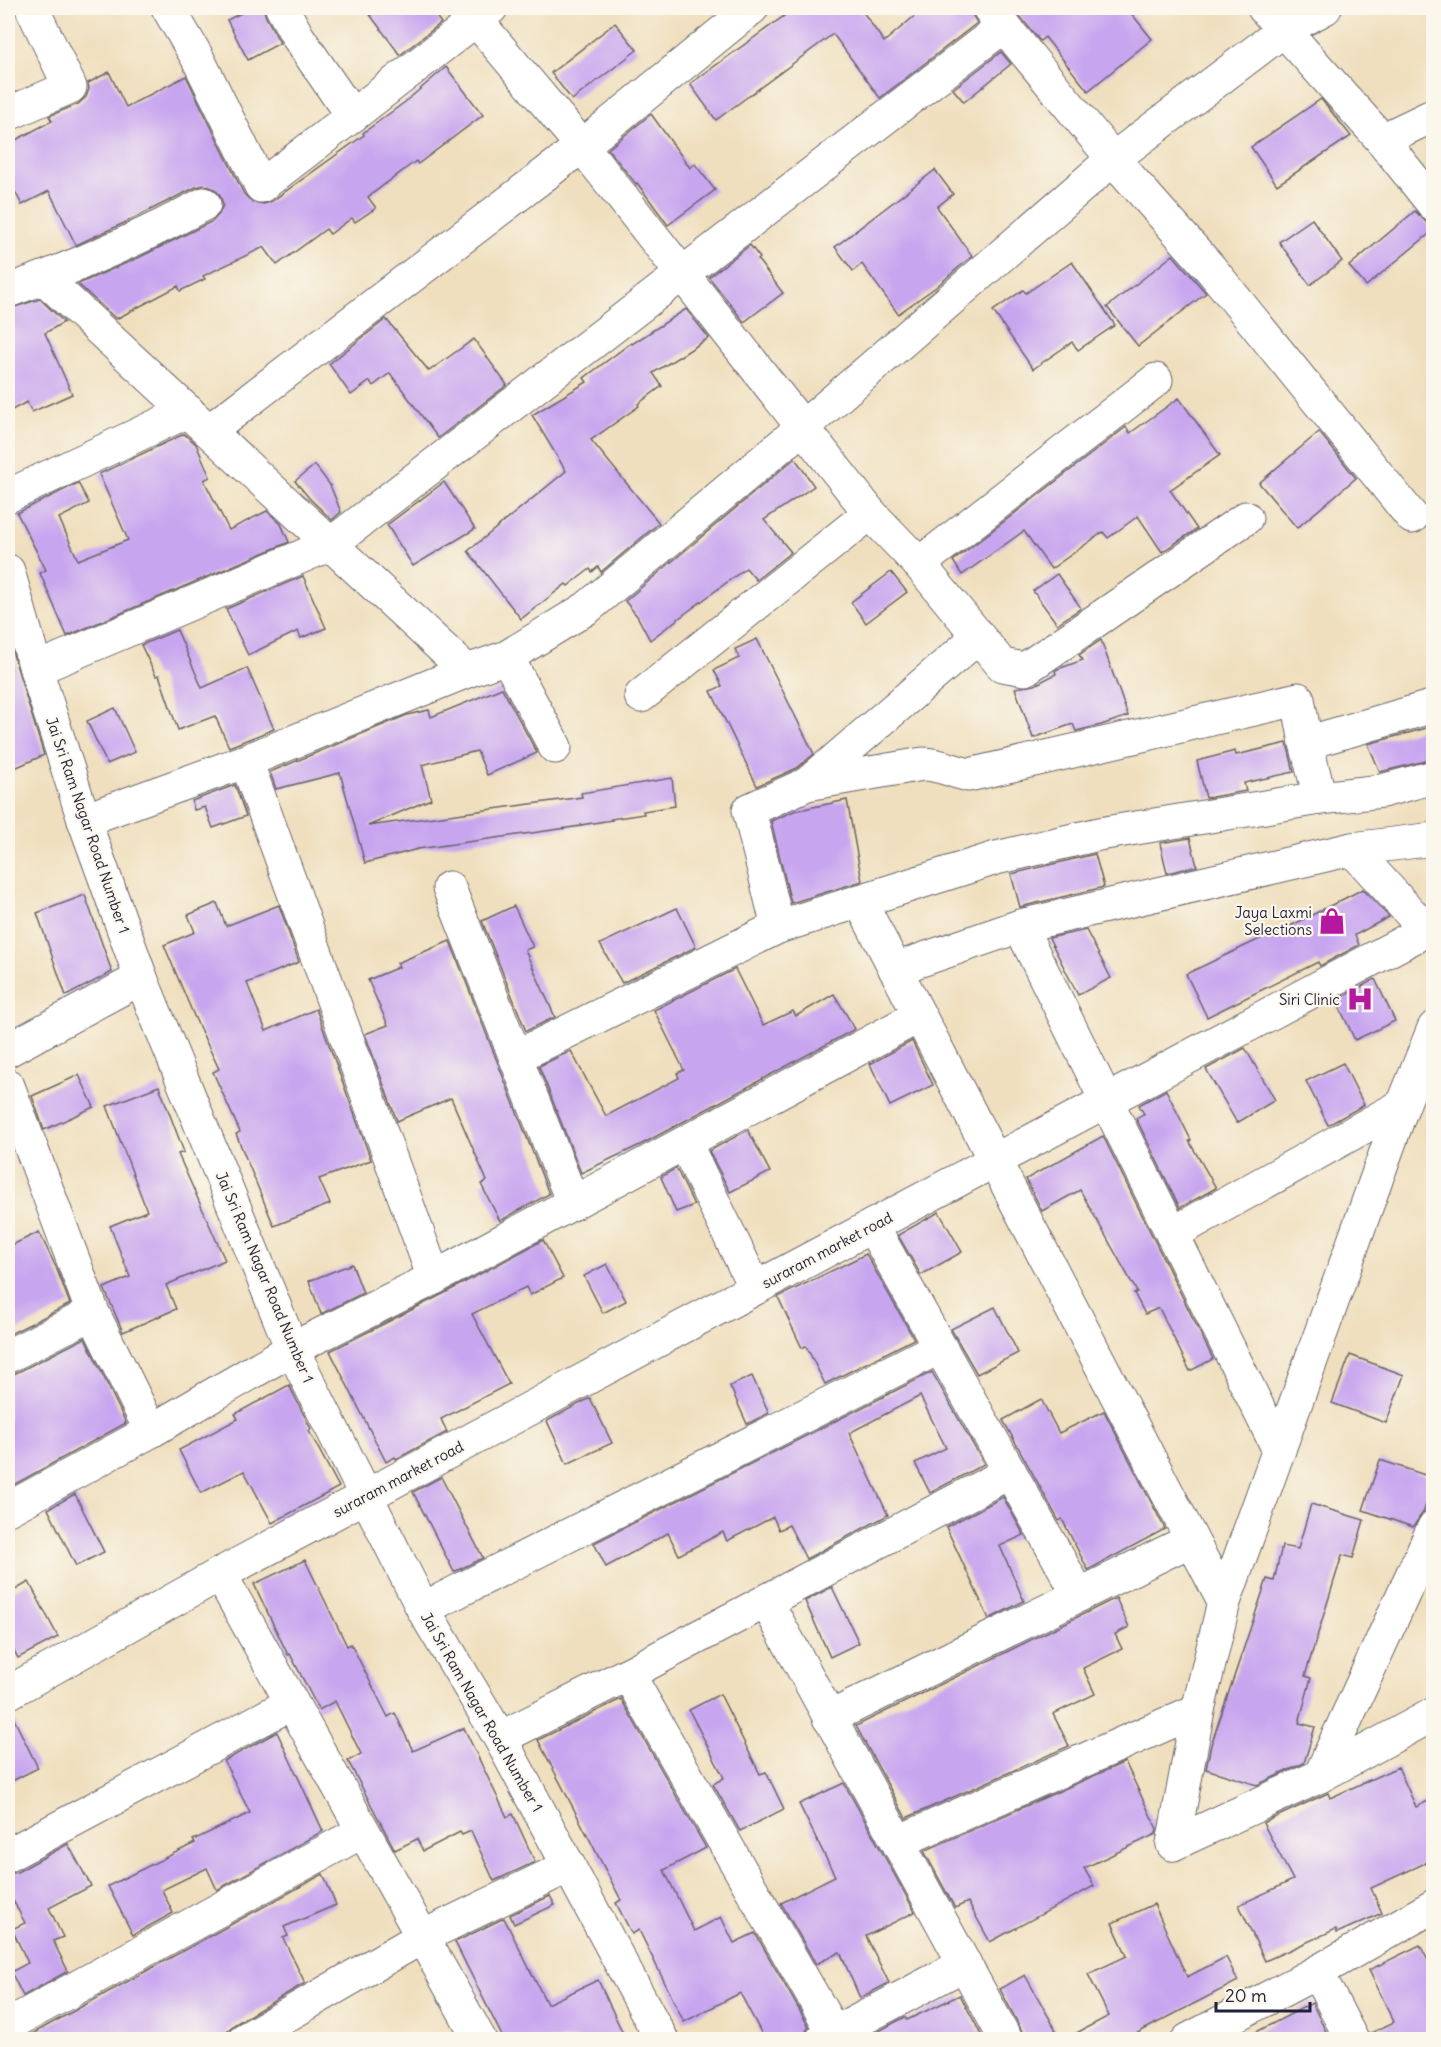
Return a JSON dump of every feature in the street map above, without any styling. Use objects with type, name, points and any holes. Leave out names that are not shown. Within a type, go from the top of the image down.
[{"type":"street","points":[[8,114],[70,87],[32,8]]},
{"type":"street","points":[[168,8],[197,57],[261,186],[352,116],[478,12],[870,513],[919,564],[1002,664],[1025,669],[1246,518]]},
{"type":"street","points":[[282,8],[298,37],[352,116]]},
{"type":"street","points":[[8,496],[198,421],[582,146],[752,8]]},
{"type":"street","points":[[84,820],[246,761],[467,671],[507,657],[587,608],[802,428],[1274,19],[1325,8]]},
{"type":"street","points":[[36,669],[331,544],[682,275],[997,17],[1113,159],[1210,268],[1412,517]]},
{"type":"street","points":[[1274,19],[1382,140],[1434,206]]},
{"type":"street","points":[[1382,140],[1434,115]]},
{"type":"street","points":[[8,291],[44,278],[181,217],[204,204]]},
{"type":"street","points":[[44,278],[467,671]]},
{"type":"street","points":[[919,564],[1156,380]]},
{"type":"street","points":[[641,696],[870,513]]},
{"type":"street","name":"Jai Sri Ram Nagar Road Number 1","points":[[8,571],[36,669],[84,820],[141,978],[292,1349],[423,1609],[500,1738],[662,2040]]},
{"type":"street","points":[[807,784],[978,637]]},
{"type":"street","points":[[507,657],[555,747]]},
{"type":"street","points":[[778,927],[749,810],[807,784],[923,764],[937,764],[969,775],[1298,699],[1320,798]]},
{"type":"street","points":[[1306,743],[1434,706]]},
{"type":"street","points":[[246,761],[434,1278]]},
{"type":"street","points":[[516,1057],[778,927],[996,858],[1100,834],[1382,790],[1434,777]]},
{"type":"street","points":[[895,969],[1020,926],[1352,849],[1434,839]]},
{"type":"street","points":[[1352,849],[1430,928]]},
{"type":"street","points":[[449,888],[573,1203]]},
{"type":"street","points":[[860,901],[1224,1602]]},
{"type":"street","points":[[1020,926],[1279,1450]]},
{"type":"street","name":"suraram market road","points":[[8,1693],[220,1574],[1430,928]]},
{"type":"street","points":[[8,1050],[141,978]]},
{"type":"street","points":[[8,1509],[151,1431],[292,1349],[434,1278],[919,1016]]},
{"type":"street","points":[[1434,1028],[1403,1105],[1224,1602],[1198,1710],[1173,1844],[1320,1776],[1434,1714]]},
{"type":"street","points":[[8,1086],[93,1313],[151,1431]]},
{"type":"street","points":[[1172,1234],[1403,1105]]},
{"type":"street","points":[[685,1143],[755,1288]]},
{"type":"street","points":[[872,1226],[1079,1595]]},
{"type":"street","points":[[8,1356],[93,1313]]},
{"type":"street","points":[[423,1609],[940,1347]]},
{"type":"street","points":[[500,1738],[628,1674],[1010,1472]]},
{"type":"street","points":[[1320,1776],[1434,1527]]},
{"type":"street","points":[[830,1718],[1191,1540]]},
{"type":"street","points":[[220,1574],[480,2040]]},
{"type":"street","points":[[766,1601],[1006,2040]]},
{"type":"street","points":[[628,1674],[828,2036],[965,1964]]},
{"type":"street","points":[[8,1855],[292,1703]]},
{"type":"street","points":[[898,1842],[1198,1710]]},
{"type":"street","points":[[8,2025],[363,1831]]},
{"type":"street","points":[[244,2040],[422,1937],[569,1866]]},
{"type":"street","points":[[1188,2040],[1317,1972],[1434,1906]]},
{"type":"street","points":[[1317,1972],[1352,2040]]},
{"type":"building","points":[[251,8],[263,8],[280,43],[248,60],[227,20]]},
{"type":"building","points":[[365,8],[430,8],[441,23],[400,55]]},
{"type":"building","points":[[795,8],[870,8],[863,12],[884,42],[924,8],[971,8],[977,23],[880,98],[833,34],[716,120],[690,84]]},
{"type":"building","points":[[1013,8],[1127,8],[1152,39],[1088,91],[1045,37],[1040,41]]},
{"type":"building","points":[[615,23],[637,50],[572,100],[551,73]]},
{"type":"building","points":[[1001,52],[1011,64],[964,102],[953,89]]},
{"type":"building","points":[[446,67],[483,115],[418,164],[416,161],[368,197],[376,208],[355,222],[352,218],[330,234],[326,229],[277,265],[264,247],[203,276],[205,279],[180,291],[178,286],[116,319],[78,284],[213,221],[223,205],[220,195],[205,185],[196,187],[76,245],[49,191],[22,205],[8,178],[8,144],[52,121],[49,116],[78,104],[86,97],[89,89],[88,83],[109,72],[126,107],[186,76],[244,194],[252,202],[264,204],[272,201],[364,135],[363,133],[405,102]]},
{"type":"building","points":[[1321,99],[1351,136],[1277,185],[1251,147]]},
{"type":"building","points":[[651,114],[690,168],[695,164],[715,190],[668,225],[608,149]]},
{"type":"building","points":[[935,170],[953,194],[937,207],[972,256],[936,287],[898,314],[862,264],[853,271],[835,247]]},
{"type":"building","points":[[1415,211],[1434,230],[1366,286],[1349,266]]},
{"type":"building","points":[[1312,219],[1342,261],[1310,285],[1279,242]]},
{"type":"building","points":[[750,245],[760,258],[758,260],[783,293],[744,322],[709,277]]},
{"type":"building","points":[[1173,255],[1206,293],[1138,346],[1107,307]]},
{"type":"building","points":[[1072,262],[1115,325],[1078,350],[1072,342],[1033,369],[993,311],[1023,290],[1026,293]]},
{"type":"building","points":[[40,299],[64,322],[45,333],[72,394],[32,412],[27,402],[8,412],[8,309]]},
{"type":"building","points":[[686,309],[709,338],[653,373],[662,386],[638,404],[639,406],[591,440],[659,523],[601,572],[598,567],[592,572],[590,569],[568,586],[566,584],[521,619],[468,551],[566,471],[532,415],[587,382],[584,378],[631,343]]},
{"type":"building","points":[[386,319],[429,371],[474,339],[507,385],[438,438],[390,373],[373,386],[370,381],[351,395],[329,364]]},
{"type":"building","points":[[1179,398],[1220,455],[1170,490],[1197,529],[1162,552],[1138,516],[1108,538],[1103,532],[1051,569],[1024,531],[962,575],[953,561],[1126,427],[1130,433]]},
{"type":"building","points":[[1319,432],[1356,478],[1297,528],[1259,483]]},
{"type":"building","points":[[184,434],[196,444],[210,477],[204,480],[229,530],[267,511],[281,524],[289,542],[67,636],[40,573],[46,570],[17,513],[78,483],[89,503],[59,518],[78,560],[128,540],[99,474]]},
{"type":"building","points":[[795,458],[814,486],[764,520],[791,552],[756,580],[746,568],[650,640],[637,616],[625,601]]},
{"type":"building","points":[[315,465],[330,485],[341,512],[332,520],[295,481]]},
{"type":"building","points":[[444,482],[475,529],[413,566],[387,525]]},
{"type":"building","points":[[891,572],[907,592],[866,623],[851,602]]},
{"type":"building","points":[[1057,574],[1081,608],[1057,624],[1033,591]]},
{"type":"building","points":[[303,576],[326,628],[301,638],[298,631],[248,655],[226,609]]},
{"type":"building","points":[[177,630],[202,688],[247,668],[274,729],[229,747],[215,716],[178,730],[159,675],[156,676],[141,645]]},
{"type":"building","points":[[8,638],[44,755],[8,771]]},
{"type":"building","points":[[757,639],[814,754],[797,768],[757,786],[711,691],[722,686],[714,670],[739,658],[735,649]]},
{"type":"building","points":[[1101,640],[1128,716],[1076,731],[1073,724],[1033,738],[1015,688],[1035,685],[1056,674],[1055,671],[1058,669],[1083,660],[1079,655]]},
{"type":"building","points":[[502,688],[537,753],[487,775],[477,751],[422,765],[431,799],[368,826],[582,797],[581,793],[672,778],[675,806],[581,826],[418,849],[365,863],[340,773],[276,789],[270,772],[407,715],[429,710],[431,717]]},
{"type":"building","points":[[115,708],[135,752],[107,764],[87,721]]},
{"type":"building","points":[[1434,726],[1434,759],[1380,772],[1368,744]]},
{"type":"building","points":[[1287,743],[1294,772],[1244,783],[1246,791],[1206,798],[1197,761],[1235,751],[1236,755]]},
{"type":"building","points":[[235,785],[246,816],[213,828],[205,807],[194,810],[192,801]]},
{"type":"building","points":[[847,800],[862,881],[791,903],[771,821],[794,811]]},
{"type":"building","points":[[1190,838],[1197,866],[1167,873],[1160,843]]},
{"type":"building","points":[[1095,854],[1104,887],[1020,907],[1011,874]]},
{"type":"building","points":[[1363,889],[1389,917],[1355,935],[1359,945],[1320,966],[1318,962],[1207,1017],[1186,974],[1266,936],[1267,938]]},
{"type":"building","points":[[85,895],[112,972],[66,996],[37,913]]},
{"type":"building","points":[[217,903],[226,926],[279,905],[299,962],[247,983],[266,1031],[316,1009],[371,1160],[319,1179],[330,1204],[274,1226],[236,1134],[240,1132],[213,1072],[219,1069],[164,945],[195,932],[188,915]]},
{"type":"building","points":[[514,906],[533,947],[525,950],[555,1017],[526,1031],[482,921]]},
{"type":"building","points":[[677,908],[696,947],[622,983],[600,944]]},
{"type":"building","points":[[1086,930],[1111,978],[1078,995],[1049,938]]},
{"type":"building","points":[[450,941],[549,1194],[500,1221],[481,1184],[487,1181],[451,1098],[397,1121],[365,1034],[388,1025],[368,980],[399,967],[397,963]]},
{"type":"building","points":[[735,969],[763,1025],[793,1011],[796,1016],[834,994],[855,1029],[642,1144],[581,1173],[539,1066],[571,1051],[606,1116],[679,1078],[677,1073],[684,1070],[654,1010]]},
{"type":"building","points":[[1375,979],[1395,1021],[1355,1040],[1336,1000]]},
{"type":"building","points":[[912,1041],[933,1085],[890,1106],[870,1064]]},
{"type":"building","points":[[1245,1048],[1275,1100],[1237,1123],[1206,1069]]},
{"type":"building","points":[[1343,1063],[1364,1105],[1328,1125],[1306,1081]]},
{"type":"building","points":[[79,1075],[94,1107],[44,1130],[32,1096]]},
{"type":"building","points":[[159,1086],[184,1152],[178,1154],[225,1260],[166,1285],[176,1309],[123,1332],[104,1288],[130,1277],[110,1226],[147,1211],[107,1106]]},
{"type":"building","points":[[1166,1090],[1191,1140],[1189,1141],[1216,1188],[1180,1208],[1136,1118],[1144,1114],[1139,1105]]},
{"type":"building","points":[[748,1130],[770,1172],[730,1192],[709,1151]]},
{"type":"building","points":[[1103,1136],[1213,1359],[1190,1371],[1159,1308],[1145,1314],[1134,1293],[1137,1292],[1080,1190],[1042,1211],[1026,1179]]},
{"type":"building","points":[[676,1168],[694,1205],[676,1212],[661,1177]]},
{"type":"building","points":[[939,1212],[962,1252],[921,1275],[898,1235]]},
{"type":"building","points":[[39,1232],[70,1304],[8,1335],[8,1247]]},
{"type":"building","points":[[543,1240],[563,1278],[530,1295],[526,1287],[472,1314],[509,1384],[441,1419],[447,1432],[386,1462],[330,1351]]},
{"type":"building","points":[[866,1254],[914,1339],[825,1384],[806,1346],[802,1348],[778,1297]]},
{"type":"building","points":[[352,1264],[363,1293],[321,1314],[309,1281]]},
{"type":"building","points":[[607,1264],[626,1301],[603,1313],[584,1276]]},
{"type":"building","points":[[995,1307],[1018,1353],[977,1374],[951,1329]]},
{"type":"building","points":[[85,1338],[126,1423],[8,1488],[8,1375]]},
{"type":"building","points":[[1350,1355],[1404,1375],[1386,1423],[1332,1403]]},
{"type":"building","points":[[932,1372],[984,1464],[930,1493],[915,1463],[946,1448],[920,1396],[849,1433],[888,1515],[806,1559],[789,1525],[779,1530],[773,1517],[727,1541],[723,1532],[679,1555],[668,1533],[606,1567],[594,1543]]},
{"type":"building","points":[[752,1376],[769,1413],[747,1424],[730,1386]]},
{"type":"building","points":[[289,1385],[311,1429],[309,1431],[339,1487],[272,1523],[244,1471],[201,1493],[179,1450],[238,1419],[235,1414]]},
{"type":"building","points":[[590,1398],[612,1443],[567,1464],[547,1421]]},
{"type":"building","points":[[1041,1399],[1059,1433],[1104,1411],[1165,1529],[1088,1570],[1062,1519],[1059,1521],[1003,1420]]},
{"type":"building","points":[[1380,1460],[1434,1478],[1424,1511],[1413,1527],[1363,1510]]},
{"type":"building","points":[[441,1477],[483,1558],[454,1572],[413,1492]]},
{"type":"building","points":[[75,1494],[104,1552],[76,1566],[48,1509]]},
{"type":"building","points":[[1003,1497],[1024,1535],[1000,1546],[1024,1601],[989,1619],[946,1527]]},
{"type":"building","points":[[1311,1504],[1364,1520],[1353,1558],[1342,1555],[1305,1676],[1311,1678],[1299,1723],[1315,1727],[1304,1763],[1257,1785],[1206,1769],[1211,1745],[1267,1579],[1274,1581],[1282,1546],[1298,1549]]},
{"type":"building","points":[[305,1560],[347,1646],[351,1644],[388,1717],[395,1713],[413,1751],[464,1728],[507,1817],[513,1814],[535,1862],[494,1881],[471,1831],[462,1835],[460,1832],[423,1851],[417,1839],[395,1850],[348,1761],[361,1754],[335,1701],[319,1710],[290,1654],[288,1655],[254,1584]]},
{"type":"building","points":[[29,1582],[58,1637],[18,1658],[8,1639],[8,1594]]},
{"type":"building","points":[[832,1587],[859,1643],[830,1657],[805,1601]]},
{"type":"building","points":[[1116,1598],[1129,1627],[1115,1634],[1122,1649],[1083,1668],[1095,1694],[1053,1714],[1069,1746],[906,1818],[856,1726]]},
{"type":"building","points":[[720,1694],[760,1774],[766,1772],[784,1809],[740,1831],[713,1784],[724,1778],[689,1710]]},
{"type":"building","points":[[621,1699],[706,1848],[664,1870],[694,1931],[721,1917],[734,1943],[755,1933],[809,2027],[803,2040],[765,2040],[740,1993],[684,2022],[639,1930],[632,1934],[616,1903],[621,1900],[538,1740]]},
{"type":"building","points":[[10,1711],[38,1768],[8,1783],[8,1712]]},
{"type":"building","points":[[277,1732],[323,1831],[217,1890],[207,1868],[162,1890],[173,1913],[133,1935],[108,1886],[195,1843],[193,1840],[250,1813],[224,1761]]},
{"type":"building","points":[[1125,1762],[1157,1829],[1156,1834],[1084,1868],[1094,1886],[990,1942],[968,1902],[955,1908],[924,1851]]},
{"type":"building","points":[[1398,1767],[1416,1807],[1434,1798],[1434,1859],[1371,1888],[1382,1913],[1337,1933],[1336,1929],[1265,1961],[1239,1905],[1293,1880],[1263,1823],[1328,1793],[1330,1798]]},
{"type":"building","points":[[844,1783],[915,1912],[866,1936],[889,1983],[860,1998],[840,1952],[816,1964],[781,1903],[835,1876],[799,1804]]},
{"type":"building","points":[[68,1844],[91,1886],[49,1908],[63,1937],[53,1941],[68,1971],[23,1996],[11,1972],[28,1963],[12,1929],[25,1923],[8,1891],[8,1874],[17,1872]]},
{"type":"building","points":[[323,1874],[336,1905],[284,1927],[288,1936],[283,1938],[305,1983],[235,2024],[228,2030],[225,2040],[21,2040]]},
{"type":"building","points":[[550,1896],[555,1905],[514,1924],[510,1915]]},
{"type":"building","points":[[1154,1904],[1187,1977],[1226,1957],[1238,1981],[1124,2040],[1063,2040],[1109,2016],[1088,1974],[1127,1956],[1112,1923]]},
{"type":"building","points":[[504,1918],[547,2004],[598,1980],[626,2040],[504,2040],[455,1942]]},
{"type":"building","points":[[1420,1945],[1434,1972],[1434,2040],[1371,2040],[1369,2034],[1394,2022],[1369,1970]]},
{"type":"building","points":[[1025,1975],[1056,2030],[1039,2040],[1025,2040],[1000,1989]]},
{"type":"building","points":[[960,1995],[984,2040],[868,2040],[876,2035],[875,2033],[905,2017],[907,2020]]},
{"type":"building","points":[[1312,2003],[1330,2040],[1241,2040]]},
{"type":"place","name":"Jaya Laxmi Selections","points":[[1332,921]]},
{"type":"place","name":"Siri Clinic","points":[[1360,999]]}]
